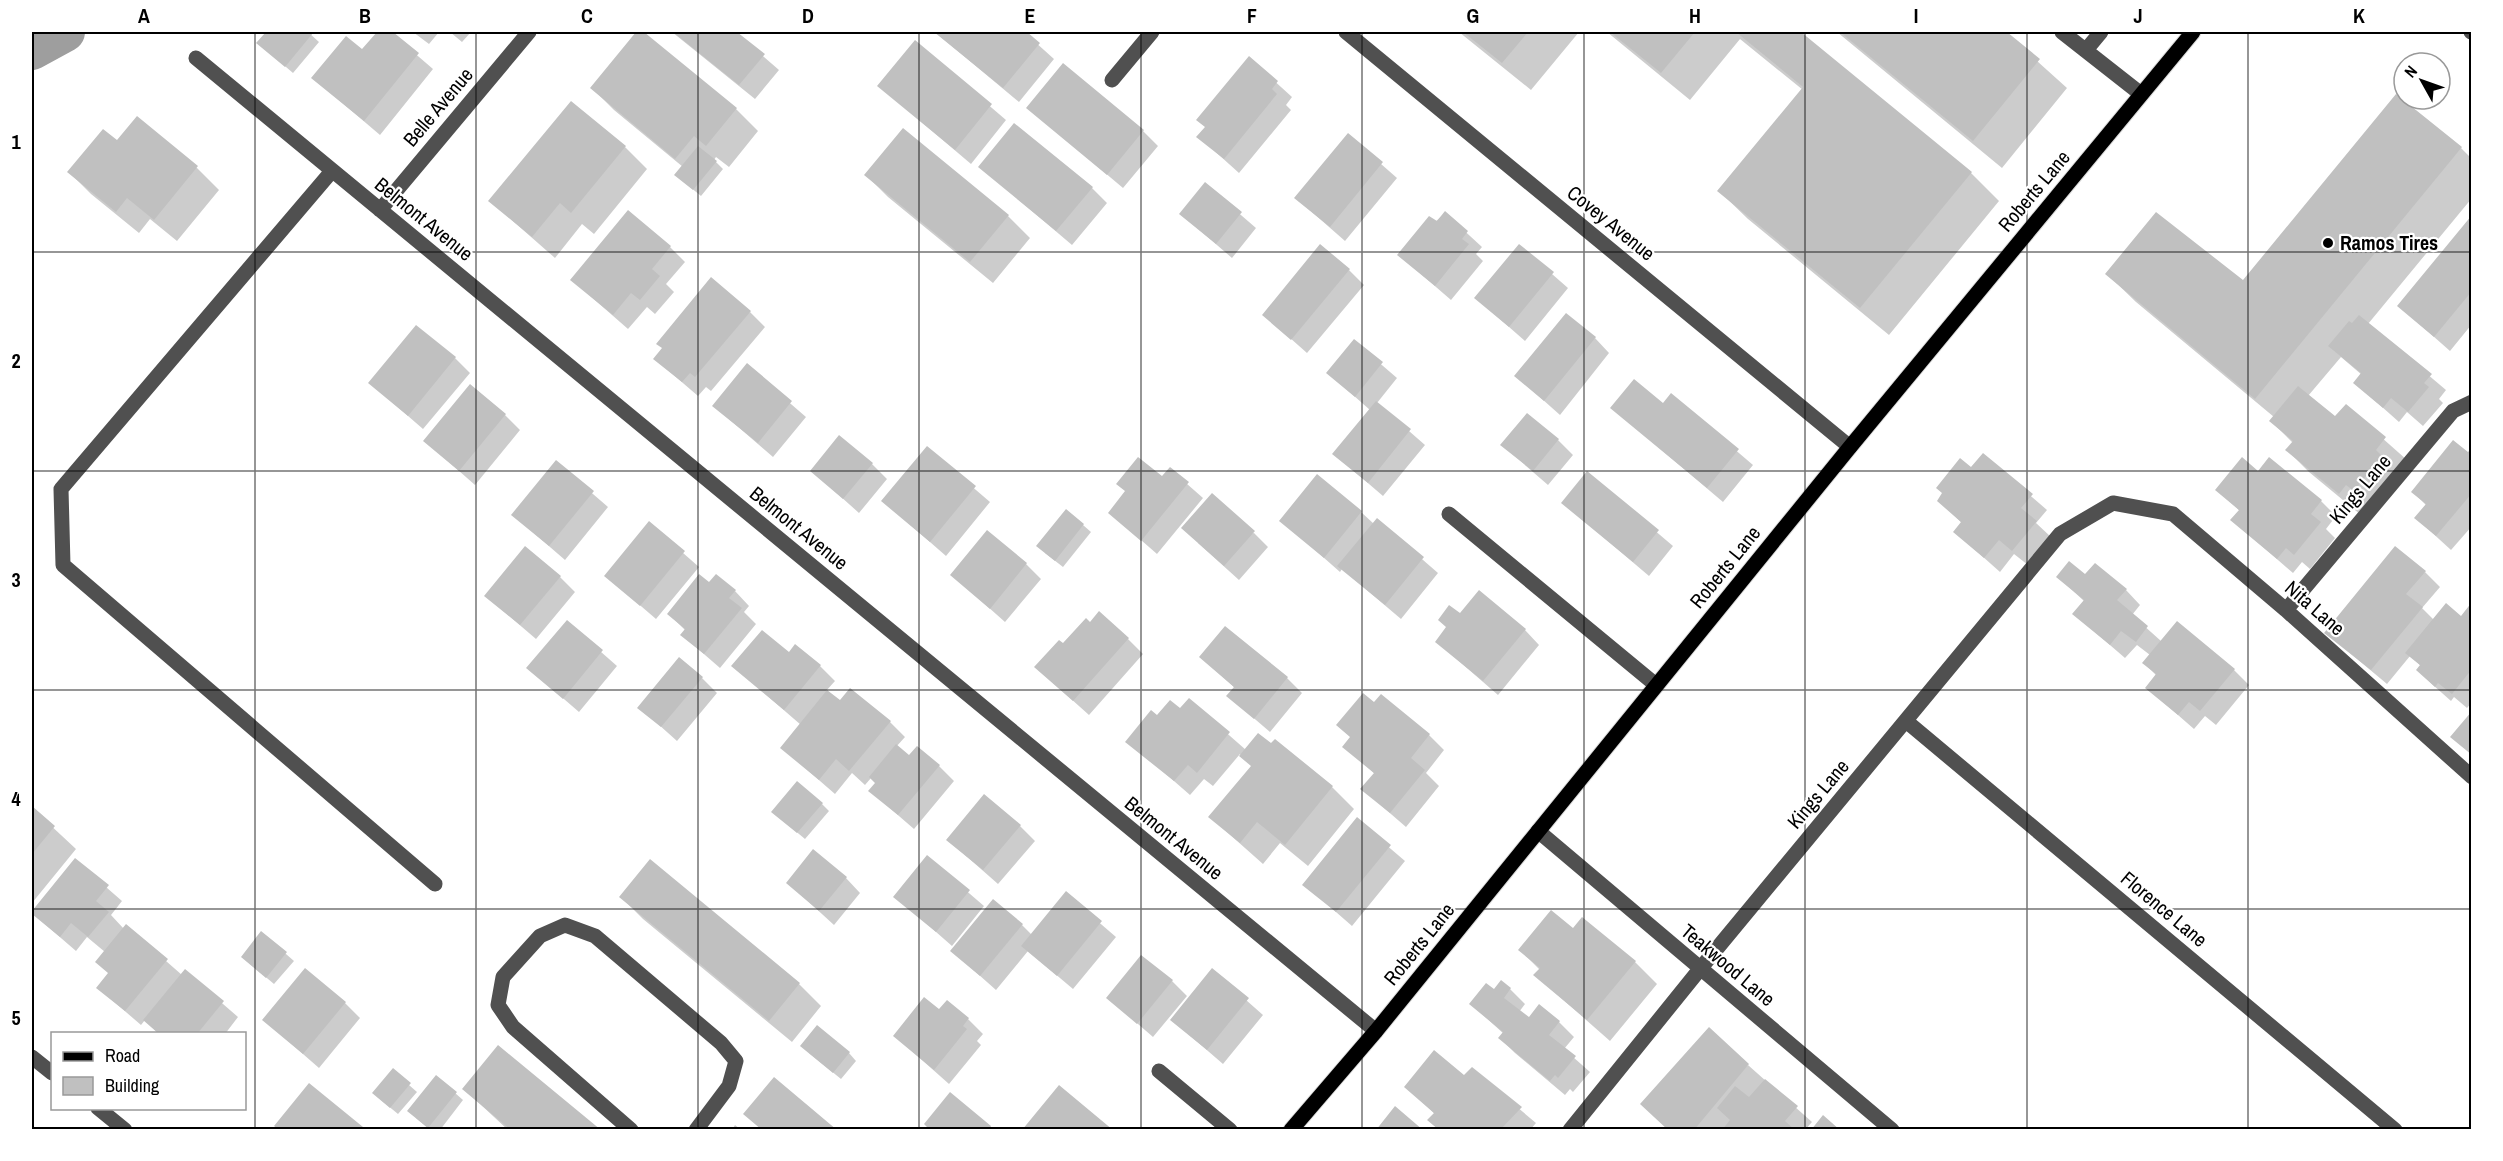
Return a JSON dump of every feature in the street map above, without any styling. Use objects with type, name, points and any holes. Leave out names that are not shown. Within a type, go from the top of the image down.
[{"type":"main road","name":"Roberts Lane","points":[[1291,1130],[1376,1031],[1850,447],[2193,32]]},
{"type":"street","name":"Belle Avenue","points":[[380,210],[529,32]]},
{"type":"street","points":[[1112,80],[1152,32]]},
{"type":"street","name":"Covey Avenue","points":[[1346,32],[1850,447]]},
{"type":"street","points":[[2062,32],[2141,94]]},
{"type":"street","points":[[2086,50],[2101,32]]},
{"type":"street","name":"Belmont Avenue","points":[[196,58],[1376,1031]]},
{"type":"street","points":[[332,171],[61,489],[63,565],[435,884]]},
{"type":"street","name":"Kings Lane","points":[[2286,610],[2453,411],[2472,402]]},
{"type":"street","name":"Kings Lane","points":[[1570,1130],[1700,969],[2060,534],[2113,503]]},
{"type":"street","name":"Nita Lane","points":[[2113,503],[2172,514],[2286,610],[2472,777]]},
{"type":"street","points":[[1449,514],[1656,685]]},
{"type":"street","name":"Florence Lane","points":[[1906,721],[2395,1130]]},
{"type":"street","name":"Teakwood Lane","points":[[1538,831],[1892,1130]]},
{"type":"street","points":[[631,1130],[513,1027],[498,1005],[503,977],[540,936],[566,925],[595,936],[721,1043],[735,1061],[729,1086],[696,1130]]},
{"type":"street","points":[[32,1057],[51,1072]]},
{"type":"street","points":[[1159,1071],[1230,1130]]},
{"type":"street","points":[[100,1110],[125,1130]]},
{"type":"building","points":[[266,32],[313,33],[285,67],[256,43]]},
{"type":"building","points":[[377,32],[393,32],[419,53],[364,121],[311,78],[346,36],[362,49]]},
{"type":"building","points":[[636,32],[644,32],[737,108],[706,146],[694,136],[675,159],[590,88]]},
{"type":"building","points":[[673,32],[737,32],[765,54],[739,85]]},
{"type":"building","points":[[934,32],[1027,32],[1040,43],[1003,88]]},
{"type":"building","points":[[1463,32],[1528,32],[1502,63]]},
{"type":"building","points":[[1610,32],[1695,32],[1661,73]]},
{"type":"building","points":[[1736,32],[1801,32],[1972,172],[1860,308],[1717,191],[1803,87]]},
{"type":"building","points":[[1840,32],[2007,32],[2040,59],[1973,141]]},
{"type":"building","points":[[915,40],[992,104],[955,150],[877,86]]},
{"type":"building","points":[[1249,56],[1278,81],[1272,89],[1277,94],[1224,159],[1196,137],[1205,127],[1196,120]]},
{"type":"building","points":[[1063,63],[1144,130],[1107,175],[1026,108]]},
{"type":"building","name":"Ramos Tires","points":[[2392,99],[2392,111],[2417,111],[2462,147],[2255,399],[2105,274],[2156,212],[2243,280]]},
{"type":"building","points":[[571,101],[626,146],[571,213],[560,203],[532,237],[488,201]]},
{"type":"building","points":[[137,116],[198,166],[154,220],[127,198],[116,212],[67,172],[103,129],[117,140]]},
{"type":"building","points":[[1014,123],[1093,187],[1056,231],[978,167]]},
{"type":"building","points":[[903,128],[1009,215],[970,262],[864,175]]},
{"type":"building","points":[[1348,133],[1383,162],[1330,227],[1294,198]]},
{"type":"building","points":[[698,146],[717,161],[693,190],[674,175]]},
{"type":"building","points":[[1205,182],[1242,212],[1216,244],[1179,214]]},
{"type":"building","points":[[628,210],[671,246],[652,269],[660,276],[640,300],[631,293],[613,315],[570,280]]},
{"type":"building","points":[[1445,211],[1468,231],[1462,239],[1469,244],[1435,286],[1397,255],[1429,216],[1437,221]]},
{"type":"building","points":[[2472,215],[2472,291],[2434,337],[2397,306]]},
{"type":"building","points":[[1320,244],[1350,269],[1291,340],[1262,315]]},
{"type":"building","points":[[1519,244],[1554,272],[1509,327],[1474,298]]},
{"type":"building","points":[[711,277],[751,311],[695,377],[690,373],[682,382],[653,359],[662,348],[656,344]]},
{"type":"building","points":[[1566,313],[1596,337],[1544,401],[1514,376]]},
{"type":"building","points":[[2359,315],[2432,374],[2424,383],[2429,387],[2408,412],[2391,398],[2383,408],[2353,383],[2361,373],[2328,346],[2349,321],[2352,323]]},
{"type":"building","points":[[416,325],[456,357],[408,416],[368,383]]},
{"type":"building","points":[[1354,339],[1383,362],[1355,397],[1326,373]]},
{"type":"building","points":[[747,363],[792,401],[758,443],[712,406]]},
{"type":"building","points":[[1634,379],[1663,403],[1671,393],[1739,449],[1707,488],[1610,408]]},
{"type":"building","points":[[470,384],[506,414],[459,471],[423,441]]},
{"type":"building","points":[[2298,386],[2335,416],[2346,404],[2386,437],[2376,450],[2382,456],[2354,491],[2346,485],[2339,494],[2285,450],[2293,441],[2269,421]]},
{"type":"building","points":[[1376,401],[1411,429],[1368,483],[1332,454]]},
{"type":"building","points":[[1527,413],[1559,439],[1533,471],[1500,445]]},
{"type":"building","points":[[839,435],[873,463],[843,499],[810,471]]},
{"type":"building","points":[[2453,440],[2468,452],[2472,448],[2472,493],[2436,536],[2414,518],[2426,504],[2411,492]]},
{"type":"building","points":[[927,446],[976,486],[930,542],[881,501]]},
{"type":"building","points":[[1983,453],[2033,494],[2021,508],[2037,521],[2012,551],[1999,540],[1984,558],[1953,532],[1961,522],[1937,501],[1942,493],[1936,488],[1960,458],[1971,467]]},
{"type":"building","points":[[1138,457],[1162,476],[1170,467],[1189,482],[1141,541],[1108,513],[1125,491],[1116,484]]},
{"type":"building","points":[[2242,457],[2258,471],[2269,457],[2322,500],[2311,514],[2321,522],[2294,555],[2286,548],[2277,559],[2230,520],[2239,510],[2215,490]]},
{"type":"building","points":[[556,460],[594,491],[549,546],[511,515]]},
{"type":"building","points":[[1587,471],[1659,530],[1633,562],[1561,503]]},
{"type":"building","points":[[1317,474],[1362,511],[1324,558],[1279,521]]},
{"type":"building","points":[[1212,493],[1255,531],[1224,566],[1181,528]]},
{"type":"building","points":[[1066,509],[1084,524],[1055,561],[1036,546]]},
{"type":"building","points":[[1377,518],[1424,557],[1385,605],[1337,566]]},
{"type":"building","points":[[649,521],[685,551],[640,606],[604,576]]},
{"type":"building","points":[[987,530],[1027,563],[990,609],[950,575]]},
{"type":"building","points":[[525,546],[561,576],[520,625],[484,596]]},
{"type":"building","points":[[2395,546],[2426,571],[2406,594],[2423,607],[2371,670],[2324,633]]},
{"type":"building","points":[[2069,561],[2085,574],[2095,563],[2127,589],[2117,600],[2148,626],[2136,642],[2121,631],[2110,645],[2072,614],[2084,600],[2056,577]]},
{"type":"building","points":[[699,574],[709,582],[716,574],[736,590],[729,598],[742,608],[704,654],[680,635],[685,629],[667,614]]},
{"type":"building","points":[[1479,590],[1526,629],[1483,681],[1435,642],[1446,627],[1438,620],[1449,605],[1460,613]]},
{"type":"building","points":[[2472,602],[2472,669],[2452,694],[2438,683],[2435,687],[2416,670],[2420,665],[2405,653],[2446,603],[2461,616]]},
{"type":"building","points":[[1099,611],[1129,638],[1073,701],[1034,667],[1059,640],[1063,643],[1086,618],[1090,622]]},
{"type":"building","points":[[567,620],[603,650],[563,699],[526,668]]},
{"type":"building","points":[[2177,621],[2235,669],[2200,711],[2189,702],[2178,715],[2145,688],[2156,674],[2142,663]]},
{"type":"building","points":[[1225,626],[1288,677],[1254,719],[1226,696],[1234,687],[1199,657]]},
{"type":"building","points":[[762,630],[789,652],[795,644],[821,665],[784,710],[731,666]]},
{"type":"building","points":[[679,657],[703,677],[661,727],[637,708]]},
{"type":"building","points":[[850,688],[891,721],[849,771],[836,759],[819,780],[780,748],[827,690],[840,700]]},
{"type":"building","points":[[1363,693],[1374,702],[1381,694],[1430,734],[1411,758],[1425,770],[1390,813],[1360,789],[1374,773],[1342,747],[1350,737],[1336,725]]},
{"type":"building","points":[[1189,698],[1230,732],[1197,773],[1188,765],[1174,781],[1125,742],[1151,710],[1157,715],[1170,700],[1180,708]]},
{"type":"building","points":[[2472,711],[2472,755],[2450,737]]},
{"type":"building","points":[[1258,733],[1271,743],[1275,739],[1333,786],[1285,845],[1257,822],[1240,843],[1208,817],[1251,766],[1239,756]]},
{"type":"building","points":[[896,744],[909,755],[917,746],[940,765],[898,815],[868,791],[875,783],[869,777]]},
{"type":"building","points":[[797,781],[823,803],[797,833],[771,812]]},
{"type":"building","points":[[984,794],[1021,825],[983,870],[946,840]]},
{"type":"building","points":[[32,806],[55,826],[32,854]]},
{"type":"building","points":[[1357,817],[1391,845],[1336,912],[1302,885]]},
{"type":"building","points":[[813,849],[847,877],[819,911],[786,883]]},
{"type":"building","points":[[927,855],[970,890],[936,932],[893,897]]},
{"type":"building","points":[[75,858],[109,885],[96,901],[109,912],[88,937],[71,923],[60,937],[32,914],[32,911]]},
{"type":"building","points":[[650,859],[800,983],[769,1021],[619,897]]},
{"type":"building","points":[[1066,891],[1102,921],[1057,976],[1021,946]]},
{"type":"building","points":[[993,899],[1023,924],[980,976],[950,951]]},
{"type":"building","points":[[1551,910],[1573,928],[1582,917],[1636,961],[1587,1020],[1533,975],[1540,968],[1518,950]]},
{"type":"building","points":[[126,924],[168,959],[125,1011],[96,988],[108,973],[95,962]]},
{"type":"building","points":[[261,931],[287,952],[266,978],[241,957]]},
{"type":"building","points":[[1141,955],[1173,980],[1137,1024],[1106,998]]},
{"type":"building","points":[[305,968],[346,1002],[303,1054],[262,1020]]},
{"type":"building","points":[[1212,968],[1249,998],[1207,1050],[1170,1020]]},
{"type":"building","points":[[185,969],[224,1001],[199,1032],[157,1032],[143,1020]]},
{"type":"building","points":[[1501,980],[1511,988],[1504,998],[1529,1017],[1539,1004],[1560,1021],[1549,1035],[1576,1056],[1558,1078],[1555,1075],[1550,1081],[1498,1038],[1503,1032],[1469,1004],[1486,983],[1494,989]]},
{"type":"building","points":[[924,997],[939,1009],[947,1000],[969,1018],[963,1026],[967,1029],[934,1070],[893,1036]]},
{"type":"building","points":[[817,1025],[850,1052],[833,1073],[800,1046]]},
{"type":"building","points":[[1709,1027],[1749,1064],[1694,1130],[1668,1130],[1640,1104]]},
{"type":"building","points":[[498,1045],[601,1130],[511,1130],[462,1089]]},
{"type":"building","points":[[1434,1050],[1464,1075],[1472,1067],[1522,1107],[1500,1130],[1439,1130],[1427,1120],[1434,1113],[1404,1087]]},
{"type":"building","points":[[393,1068],[411,1083],[390,1108],[372,1093]]},
{"type":"building","points":[[436,1075],[457,1092],[428,1128],[407,1111]]},
{"type":"building","points":[[774,1077],[837,1130],[762,1130],[743,1114]]},
{"type":"building","points":[[1765,1079],[1798,1106],[1785,1121],[1795,1130],[1722,1130],[1730,1120],[1717,1108],[1735,1086],[1749,1097]]},
{"type":"building","points":[[309,1083],[363,1127],[361,1130],[279,1130],[274,1126]]},
{"type":"building","points":[[1059,1085],[1113,1130],[1022,1130]]},
{"type":"building","points":[[950,1092],[991,1126],[989,1130],[930,1130],[924,1124]]},
{"type":"building","points":[[1395,1106],[1423,1130],[1376,1130]]},
{"type":"building","points":[[1823,1115],[1840,1130],[1811,1130]]},
{"type":"waterway","points":[[32,50],[65,32]]},
{"type":"place","name":"Ramos Tires","points":[[2328,243]]}]
